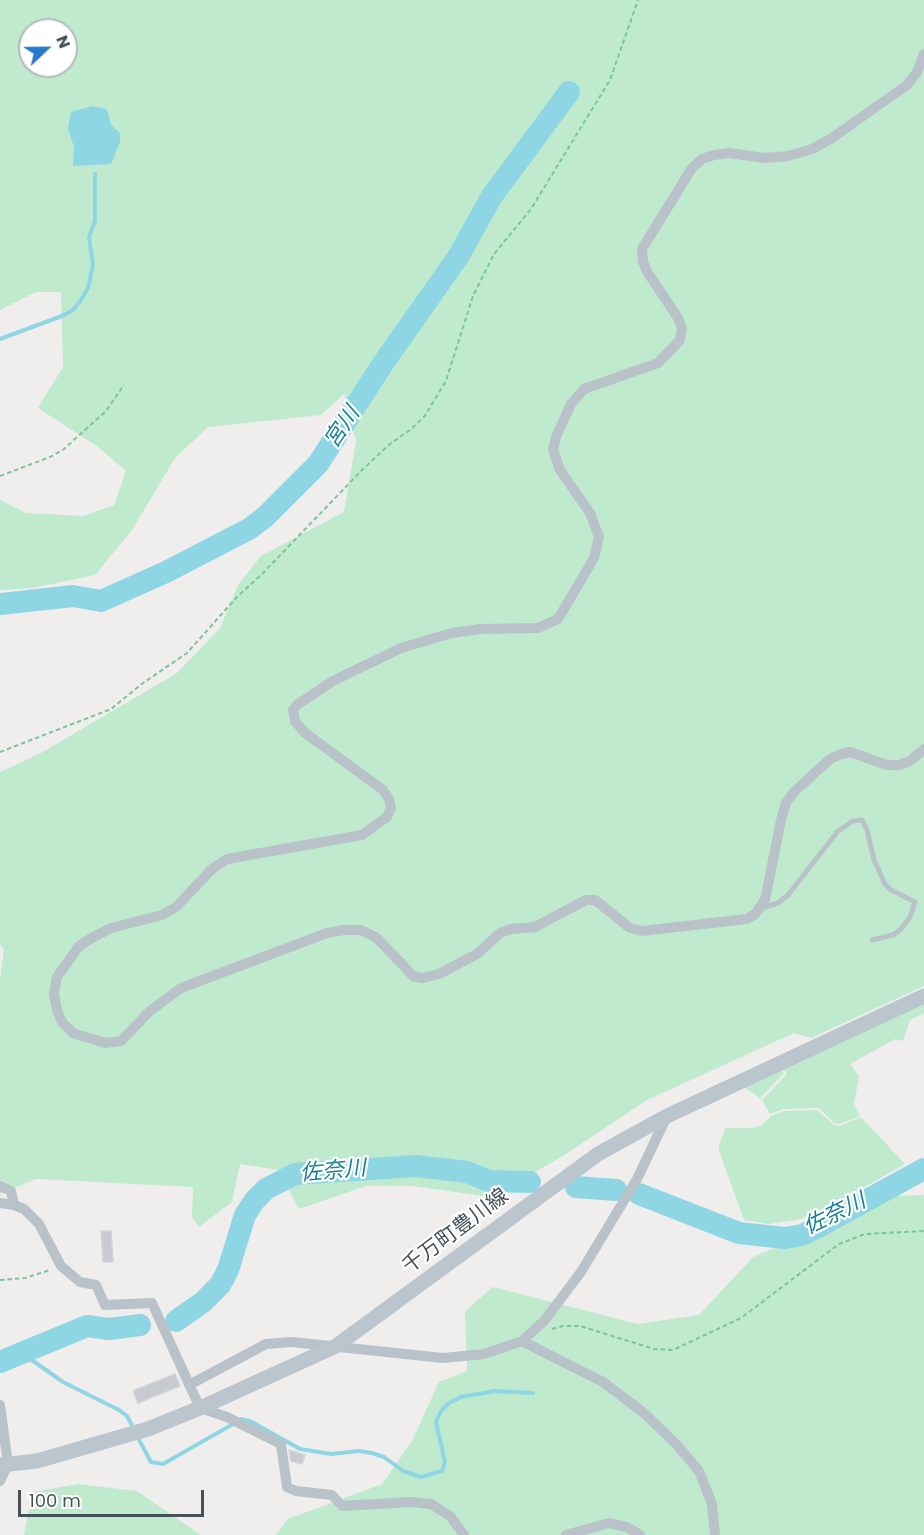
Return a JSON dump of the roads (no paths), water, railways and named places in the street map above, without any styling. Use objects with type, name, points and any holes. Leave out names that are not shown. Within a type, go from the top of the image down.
[{"type":"main road","name":"千万町豊川線","points":[[4,1464],[37,1461],[148,1429],[336,1346],[598,1154],[667,1116],[924,996]]},
{"type":"street","points":[[924,54],[917,72],[907,85],[832,138],[812,149],[788,156],[765,158],[729,153],[714,155],[702,159],[692,168],[642,249],[643,262],[648,273],[678,318],[682,328],[680,340],[658,363],[584,389],[571,404],[556,437],[553,450],[560,470],[590,513],[599,537],[594,558],[558,620],[538,628],[480,629],[452,633],[401,648],[333,681],[297,705],[293,711],[295,722],[304,732],[382,790],[389,799],[391,808],[387,817],[362,835],[227,860],[212,869],[176,907],[162,915],[111,928],[79,946],[57,977],[54,994],[62,1022],[74,1033],[105,1043],[121,1041],[150,1011],[181,988],[327,933],[361,930],[377,938],[413,976],[422,978],[439,974],[477,954],[500,933],[511,929],[535,927],[586,900],[595,900],[630,928],[642,931],[747,919],[760,908],[769,887],[781,820],[786,803],[794,792],[830,759],[841,754],[850,752],[887,765],[898,765],[910,760],[924,749]]},
{"type":"street","points":[[189,1385],[266,1344],[292,1342],[443,1358],[484,1354],[522,1341],[544,1322],[581,1272],[637,1179],[667,1116]]},
{"type":"street","points":[[0,1186],[11,1191],[14,1205]]},
{"type":"street","points":[[0,1203],[24,1209],[39,1224],[61,1266],[80,1282],[96,1285],[105,1305],[152,1303],[200,1408],[227,1417],[281,1444],[287,1487],[296,1491],[332,1495],[342,1506],[411,1502],[431,1504],[450,1516],[464,1535]]},
{"type":"street","points":[[522,1341],[603,1382],[644,1413],[677,1445],[699,1471],[712,1504],[715,1535]]},
{"type":"street","points":[[0,1405],[4,1464],[0,1481]]},
{"type":"street","points":[[566,1535],[609,1523],[627,1527],[640,1535]]},
{"type":"lane","points":[[760,908],[778,903],[788,895],[838,831],[853,821],[862,820],[867,830],[874,860],[885,884],[891,890],[915,902],[910,917],[901,929],[893,934],[872,940]]},
{"type":"water","points":[[92,106],[107,109],[111,125],[120,133],[120,142],[111,164],[73,166],[74,147],[68,129],[71,112]]},
{"type":"waterway","name":"宮川","points":[[0,604],[73,596],[101,601],[166,572],[249,529],[265,517],[318,464],[384,362],[458,257],[492,196],[569,92]]},
{"type":"waterway","points":[[0,339],[73,310],[88,288],[93,265],[89,237],[95,221],[95,174]]},
{"type":"waterway","name":"佐奈川","points":[[176,1321],[203,1302],[220,1285],[228,1270],[245,1215],[255,1200],[266,1189],[295,1174],[416,1166],[467,1172],[489,1181],[530,1182]]},
{"type":"waterway","name":"佐奈川","points":[[639,1194],[739,1233],[785,1238],[802,1235],[924,1169]]},
{"type":"waterway","name":"佐奈川","points":[[576,1187],[616,1190]]},
{"type":"waterway","name":"佐奈川","points":[[0,1362],[87,1326],[109,1329],[140,1325]]},
{"type":"waterway","points":[[22,1353],[63,1382],[119,1410],[127,1416],[134,1429]]},
{"type":"waterway","points":[[241,1419],[250,1421],[300,1449],[331,1454],[359,1451],[372,1453],[384,1457],[403,1471],[421,1477],[442,1471],[445,1462],[436,1422],[441,1411],[449,1403],[461,1397],[495,1391],[533,1393]]},
{"type":"waterway","points":[[137,1436],[151,1462],[163,1464],[235,1423]]}]
